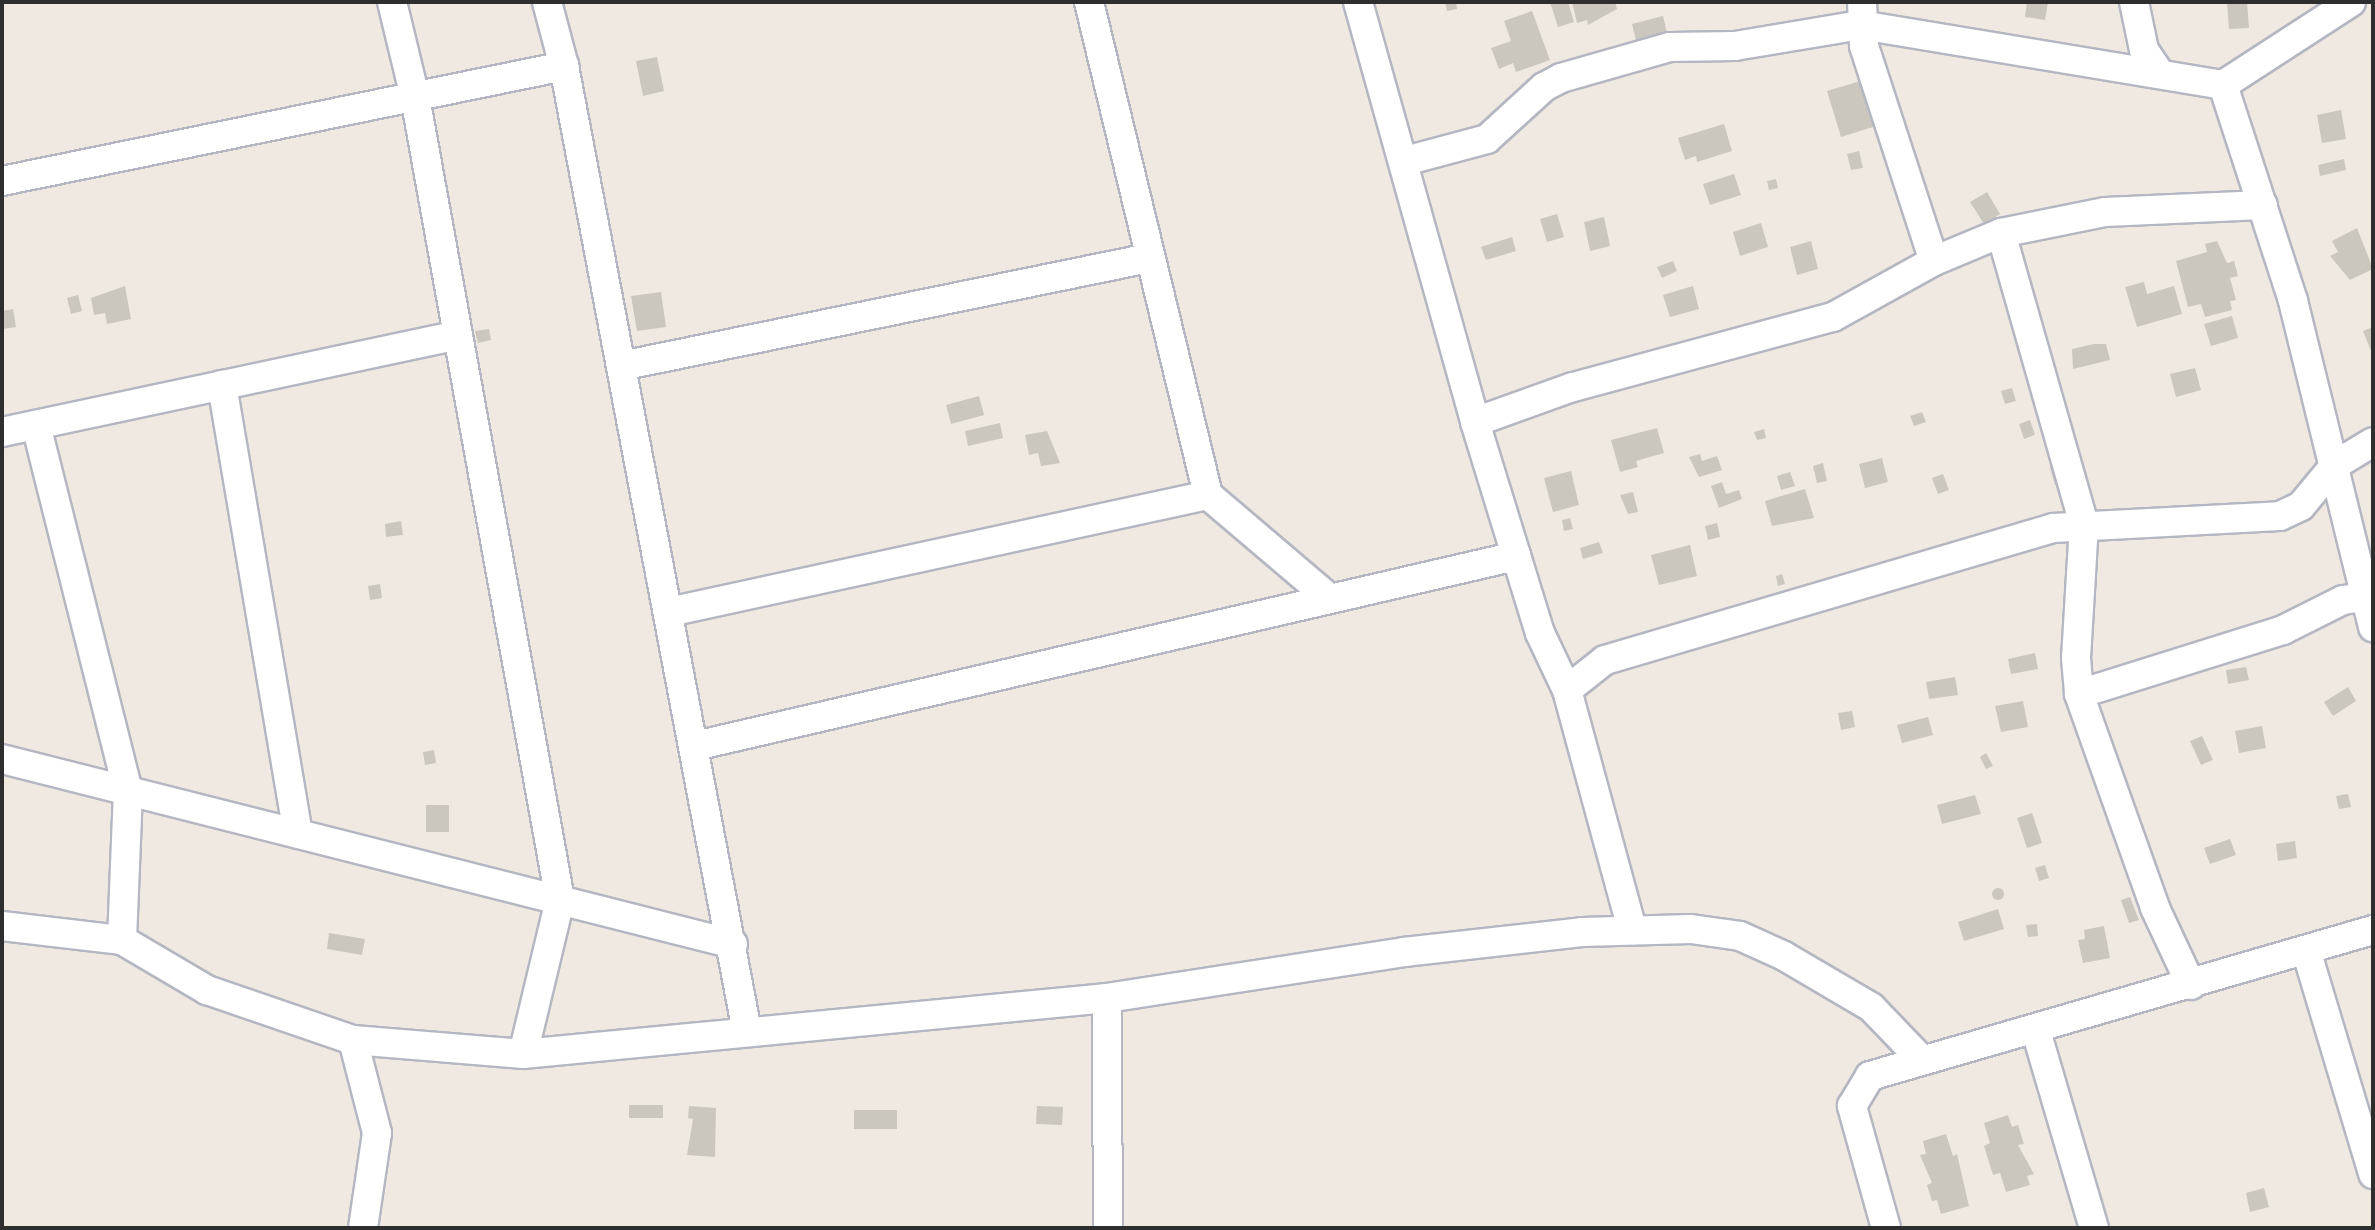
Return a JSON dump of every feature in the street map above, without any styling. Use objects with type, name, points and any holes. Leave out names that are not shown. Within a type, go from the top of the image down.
[{"type":"street","points":[[392,2],[415,97],[560,900],[523,1054]]},
{"type":"street","points":[[547,2],[564,66],[733,944],[747,1032]]},
{"type":"street","points":[[1089,2],[1208,495],[1330,599]]},
{"type":"street","points":[[1358,2],[1405,161],[1475,422],[1540,633],[1567,690],[1632,930]]},
{"type":"street","points":[[2134,2],[2144,50],[2160,74]]},
{"type":"street","points":[[1405,161],[1487,139],[1544,87],[1561,78],[1670,47],[1735,46],[1861,14],[2223,85],[2351,2]]},
{"type":"street","points":[[1861,14],[1934,261]]},
{"type":"street","points":[[2,181],[564,66]]},
{"type":"street","points":[[2223,85],[2263,205],[2335,465],[2369,596],[2373,627]]},
{"type":"street","points":[[1475,422],[1573,387],[1833,317],[1934,261],[2001,233],[2105,212],[2263,205]]},
{"type":"street","points":[[2001,233],[2084,524],[2076,648],[2079,694],[2155,908],[2191,985]]},
{"type":"street","points":[[621,366],[1149,258]]},
{"type":"street","points":[[2,432],[458,335]]},
{"type":"street","points":[[222,385],[298,834]]},
{"type":"street","points":[[36,425],[128,791],[122,940]]},
{"type":"street","points":[[1567,690],[1605,660],[2019,536],[2084,524],[2280,516],[2301,506],[2335,465],[2373,442]]},
{"type":"street","points":[[669,612],[1208,495]]},
{"type":"street","points":[[695,746],[1516,556]]},
{"type":"street","points":[[2079,694],[2283,630],[2322,609],[2369,596]]},
{"type":"street","points":[[2,759],[733,944]]},
{"type":"street","points":[[2,926],[122,940],[207,990],[353,1040],[523,1054],[1107,998],[1404,952],[1632,930],[1691,929],[1751,941],[1871,1007],[1921,1059]]},
{"type":"street","points":[[1886,1228],[1852,1106],[1870,1076],[1921,1059],[2036,1031],[2373,930]]},
{"type":"street","points":[[2306,950],[2373,1174]]},
{"type":"street","points":[[1107,998],[1108,1228]]},
{"type":"street","points":[[2036,1031],[2094,1228]]},
{"type":"street","points":[[353,1040],[377,1133],[363,1228]]},
{"type":"building","points":[[1445,2],[1456,2],[1457,9],[1447,11]]},
{"type":"building","points":[[1550,2],[1568,2],[1574,22],[1558,27]]},
{"type":"building","points":[[1572,2],[1615,2],[1617,9],[1588,25],[1587,20],[1577,23]]},
{"type":"building","points":[[2027,2],[2048,2],[2045,20],[2025,17]]},
{"type":"building","points":[[2227,2],[2247,2],[2249,28],[2229,29]]},
{"type":"building","points":[[1532,11],[1550,60],[1516,72],[1513,63],[1499,69],[1491,48],[1511,41],[1504,21]]},
{"type":"building","points":[[1663,16],[1669,41],[1638,49],[1632,24]]},
{"type":"building","points":[[657,57],[664,91],[643,96],[636,61]]},
{"type":"building","points":[[1864,80],[1873,127],[1841,137],[1827,91]]},
{"type":"building","points":[[2341,110],[2346,139],[2322,143],[2317,115]]},
{"type":"building","points":[[1724,124],[1732,151],[1697,162],[1696,156],[1685,160],[1678,138]]},
{"type":"building","points":[[1859,151],[1863,168],[1851,170],[1847,154]]},
{"type":"building","points":[[2344,159],[2346,170],[2320,176],[2318,165]]},
{"type":"building","points":[[1734,174],[1741,195],[1710,205],[1703,184]]},
{"type":"building","points":[[1776,179],[1778,188],[1769,190],[1767,181]]},
{"type":"building","points":[[1987,192],[2000,214],[1984,224],[1970,202]]},
{"type":"building","points":[[1557,214],[1564,237],[1547,242],[1540,219]]},
{"type":"building","points":[[1604,217],[1610,246],[1590,251],[1584,222]]},
{"type":"building","points":[[1761,223],[1768,247],[1740,256],[1733,232]]},
{"type":"building","points":[[2357,228],[2373,269],[2350,280],[2330,256],[2338,252],[2332,241]]},
{"type":"building","points":[[1512,237],[1516,251],[1486,260],[1481,247]]},
{"type":"building","points":[[1811,241],[1818,269],[1797,275],[1790,247]]},
{"type":"building","points":[[2217,241],[2227,263],[2234,261],[2238,276],[2230,278],[2236,300],[2230,301],[2232,310],[2205,317],[2201,304],[2188,307],[2176,261],[2207,252],[2205,244]]},
{"type":"building","points":[[1673,261],[1677,271],[1662,278],[1657,267]]},
{"type":"building","points":[[2144,282],[2147,294],[2174,286],[2182,314],[2137,327],[2125,287]]},
{"type":"building","points":[[125,286],[131,319],[107,324],[105,313],[94,315],[91,298]]},
{"type":"building","points":[[1693,286],[1699,309],[1670,317],[1663,295]]},
{"type":"building","points":[[661,292],[666,327],[637,331],[631,296]]},
{"type":"building","points":[[78,295],[82,311],[71,314],[67,298]]},
{"type":"building","points":[[13,309],[16,327],[2,329],[2,311]]},
{"type":"building","points":[[2232,316],[2238,338],[2211,346],[2204,324]]},
{"type":"building","points":[[2373,327],[2373,356],[2363,331]]},
{"type":"building","points":[[489,329],[491,340],[478,343],[475,331]]},
{"type":"building","points":[[2106,344],[2110,360],[2073,369],[2072,349]]},
{"type":"building","points":[[2195,368],[2201,390],[2176,397],[2170,374]]},
{"type":"building","points":[[2012,388],[2016,401],[2005,404],[2001,391]]},
{"type":"building","points":[[979,396],[984,415],[951,424],[946,405]]},
{"type":"building","points":[[1922,412],[1926,422],[1914,426],[1910,416]]},
{"type":"building","points":[[2030,420],[2035,435],[2024,439],[2019,424]]},
{"type":"building","points":[[1000,423],[1003,438],[968,446],[965,431]]},
{"type":"building","points":[[1657,428],[1664,453],[1636,461],[1638,467],[1620,472],[1611,440]]},
{"type":"building","points":[[1764,429],[1766,438],[1757,440],[1754,432]]},
{"type":"building","points":[[1047,431],[1060,463],[1041,466],[1038,453],[1029,455],[1025,435]]},
{"type":"building","points":[[1700,454],[1702,461],[1717,456],[1722,470],[1699,477],[1689,457]]},
{"type":"building","points":[[1882,458],[1888,482],[1865,488],[1859,464]]},
{"type":"building","points":[[1823,463],[1827,481],[1817,483],[1813,466]]},
{"type":"building","points":[[2061,464],[2066,482],[2055,485],[2050,467]]},
{"type":"building","points":[[1571,471],[1579,505],[1553,512],[1544,478]]},
{"type":"building","points":[[1790,472],[1795,486],[1781,490],[1777,476]]},
{"type":"building","points":[[1943,474],[1949,490],[1938,494],[1932,478]]},
{"type":"building","points":[[1722,482],[1726,494],[1739,490],[1742,499],[1719,508],[1711,486]]},
{"type":"building","points":[[1805,489],[1814,518],[1772,526],[1765,501]]},
{"type":"building","points":[[1633,492],[1638,512],[1628,514],[1620,495]]},
{"type":"building","points":[[1570,518],[1573,529],[1564,531],[1562,520]]},
{"type":"building","points":[[401,521],[403,535],[386,537],[385,524]]},
{"type":"building","points":[[1717,523],[1720,537],[1708,540],[1705,526]]},
{"type":"building","points":[[1599,542],[1603,553],[1583,559],[1580,548]]},
{"type":"building","points":[[1690,545],[1697,576],[1659,585],[1651,555]]},
{"type":"building","points":[[1782,574],[1785,584],[1778,586],[1776,576]]},
{"type":"building","points":[[380,584],[382,598],[370,600],[368,586]]},
{"type":"building","points":[[2035,653],[2038,669],[2011,674],[2008,659]]},
{"type":"building","points":[[2246,667],[2249,680],[2228,684],[2226,670]]},
{"type":"building","points":[[1955,677],[1958,695],[1929,699],[1926,682]]},
{"type":"building","points":[[2348,687],[2356,701],[2333,716],[2324,702]]},
{"type":"building","points":[[2023,701],[2028,727],[2001,732],[1995,706]]},
{"type":"building","points":[[1852,711],[1855,727],[1841,730],[1838,713]]},
{"type":"building","points":[[1928,717],[1933,735],[1902,743],[1897,725]]},
{"type":"building","points":[[2262,726],[2266,748],[2239,753],[2235,731]]},
{"type":"building","points":[[2202,736],[2213,760],[2201,765],[2190,741]]},
{"type":"building","points":[[434,750],[436,763],[425,765],[423,752]]},
{"type":"building","points":[[1986,753],[1993,766],[1986,769],[1980,757]]},
{"type":"building","points":[[2348,794],[2351,807],[2339,809],[2336,796]]},
{"type":"building","points":[[1975,795],[1981,814],[1942,824],[1937,805]]},
{"type":"building","points":[[426,805],[449,805],[449,832],[426,832]]},
{"type":"building","points":[[2032,813],[2042,843],[2027,848],[2017,818]]},
{"type":"building","points":[[2230,839],[2236,855],[2210,864],[2204,848]]},
{"type":"building","points":[[2295,841],[2297,858],[2278,861],[2276,844]]},
{"type":"building","points":[[2045,865],[2049,878],[2039,881],[2035,868]]},
{"type":"building","points":[[1998,888],[2004,894],[1998,900],[1992,894]]},
{"type":"building","points":[[2130,897],[2139,920],[2129,923],[2121,900]]},
{"type":"building","points":[[1998,909],[2004,929],[1964,941],[1958,922]]},
{"type":"building","points":[[2037,924],[2038,936],[2028,937],[2026,925]]},
{"type":"building","points":[[2104,926],[2110,958],[2083,963],[2078,940],[2085,939],[2084,930]]},
{"type":"building","points":[[329,933],[365,939],[362,955],[327,949]]},
{"type":"building","points":[[629,1105],[663,1105],[663,1118],[629,1118]]},
{"type":"building","points":[[689,1106],[716,1108],[715,1157],[687,1155],[693,1119],[688,1118]]},
{"type":"building","points":[[1037,1106],[1063,1107],[1062,1125],[1036,1124]]},
{"type":"building","points":[[854,1110],[897,1110],[897,1129],[854,1129]]},
{"type":"building","points":[[2008,1115],[2012,1127],[2018,1125],[2024,1144],[2018,1145],[2034,1174],[2027,1176],[2030,1185],[2006,1192],[2000,1173],[1993,1175],[1984,1146],[1990,1143],[1984,1123]]},
{"type":"building","points":[[1946,1134],[1953,1156],[1957,1154],[1969,1206],[1941,1214],[1937,1200],[1932,1201],[1927,1185],[1932,1183],[1920,1155],[1926,1154],[1923,1141]]},
{"type":"building","points":[[2264,1188],[2269,1207],[2250,1212],[2246,1193]]}]
